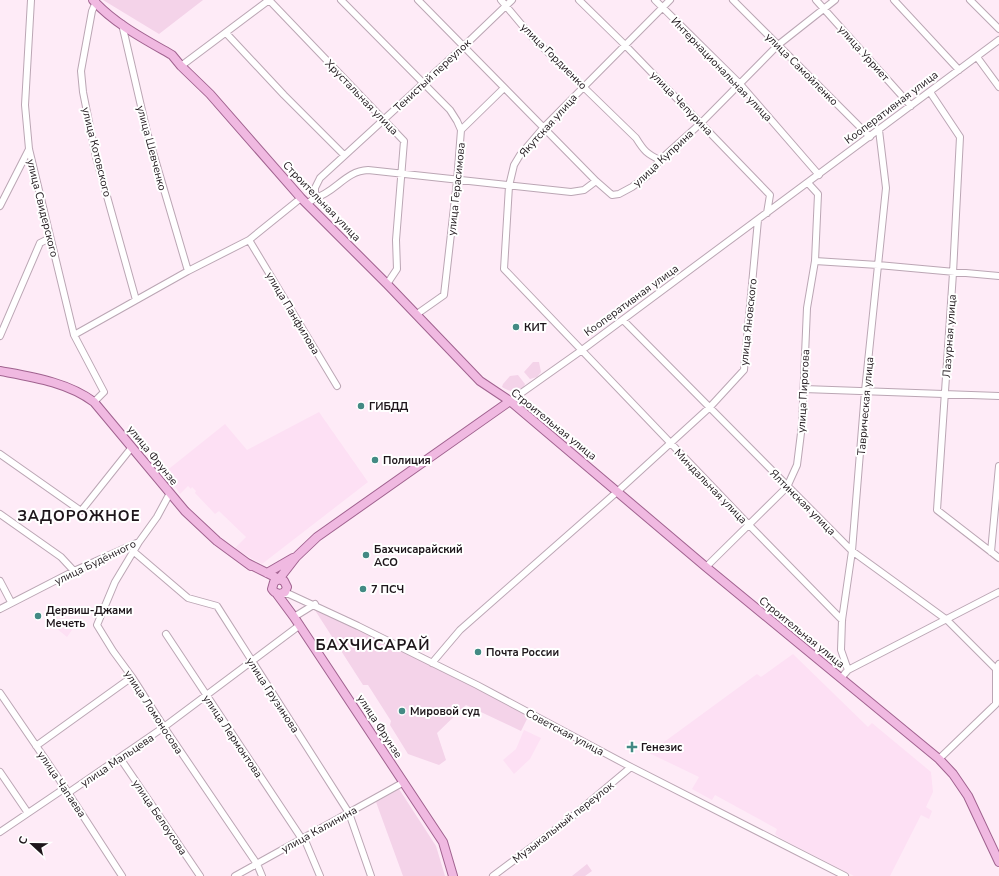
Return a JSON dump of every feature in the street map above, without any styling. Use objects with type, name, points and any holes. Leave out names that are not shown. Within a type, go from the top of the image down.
[{"type":"main road","name":"Строительная улица","points":[[94,1],[109,16],[133,33],[172,55],[480,381],[510,401],[706,567],[939,759],[953,774],[968,796],[999,862]]},
{"type":"main road","name":"улица Фрунзе","points":[[0,371],[42,379],[85,395],[94,402],[199,526],[281,588],[294,617],[443,842],[453,876]]},
{"type":"main road","name":"Кооперативная улица","points":[[281,588],[296,557],[317,537],[510,401]]},
{"type":"main road","points":[[267,573],[296,557]]},
{"type":"main road","points":[[247,563],[267,573],[281,588]]},
{"type":"street","name":"улица Свидерского","points":[[31,0],[25,104],[29,149],[74,335],[104,392],[94,402]]},
{"type":"street","points":[[181,66],[269,0]]},
{"type":"street","name":"Хрустальная улица","points":[[269,0],[404,141],[396,240],[397,269],[387,284]]},
{"type":"street","name":"улица Герасимова","points":[[341,0],[450,110],[461,130],[444,295],[417,314]]},
{"type":"street","name":"улица Куприна","points":[[418,0],[596,181],[612,195],[619,194],[632,187],[647,176],[660,160],[701,123],[778,45],[835,0]]},
{"type":"street","name":"улица Гордиенко","points":[[501,0],[532,37],[636,138],[644,151],[650,156],[660,160]]},
{"type":"street","name":"Тенистый переулок","points":[[308,200],[320,178],[512,0]]},
{"type":"street","name":"улица Чепурина","points":[[579,0],[625,45],[770,195],[767,214]]},
{"type":"street","name":"Интернациональная улица","points":[[655,0],[740,84],[819,175]]},
{"type":"street","name":"Якутская улица","points":[[582,350],[504,270],[511,174],[517,160],[544,127],[670,0]]},
{"type":"street","name":"улица Самойленко","points":[[734,0],[870,137]]},
{"type":"street","name":"улица Урриет","points":[[816,0],[912,106]]},
{"type":"street","points":[[894,0],[960,70]]},
{"type":"street","points":[[970,0],[999,29]]},
{"type":"street","name":"улица Котовского","points":[[94,1],[81,74],[96,157],[136,300]]},
{"type":"street","name":"улица Шевченко","points":[[122,24],[147,132],[188,271]]},
{"type":"street","points":[[226,33],[284,95],[344,155]]},
{"type":"street","name":"Кооперативная улица","points":[[510,401],[767,214],[999,40]]},
{"type":"street","points":[[977,57],[999,87]]},
{"type":"street","points":[[461,130],[504,88]]},
{"type":"street","name":"Лазурная улица","points":[[930,92],[960,137],[946,393],[937,510],[999,558]]},
{"type":"street","name":"Таврическая улица","points":[[848,670],[841,650],[842,620],[852,551],[886,188],[879,130]]},
{"type":"street","points":[[0,206],[29,149]]},
{"type":"street","points":[[20,168],[26,165],[34,168]]},
{"type":"street","points":[[74,335],[188,271],[249,240],[308,200],[322,196],[348,176],[356,172],[368,170],[509,186],[579,191],[596,181]]},
{"type":"street","name":"улица Пирогова","points":[[706,567],[787,487],[797,465],[802,425],[807,308],[814,261],[818,194],[808,183]]},
{"type":"street","name":"улица Яновского","points":[[434,661],[460,630],[618,491],[710,407],[744,370],[758,220]]},
{"type":"street","points":[[0,336],[40,243],[50,238]]},
{"type":"street","name":"улица Панфилова","points":[[249,240],[337,386]]},
{"type":"street","points":[[814,261],[999,276]]},
{"type":"street","name":"Ялтинская улица","points":[[623,320],[852,551],[947,620],[998,666]]},
{"type":"street","name":"Миндальная улица","points":[[582,350],[842,620]]},
{"type":"street","points":[[804,389],[999,396]]},
{"type":"street","points":[[0,454],[81,511],[132,447]]},
{"type":"street","points":[[991,552],[999,466]]},
{"type":"street","name":"улица Будённого","points":[[0,609],[11,602],[74,571],[139,542],[157,517],[170,493]]},
{"type":"street","points":[[0,514],[61,556],[74,571]]},
{"type":"street","name":"улица Ломоносова","points":[[139,542],[115,582],[97,625],[257,864],[262,876]]},
{"type":"street","name":"улица Грузинова","points":[[133,551],[188,598],[217,606],[350,813],[371,876]]},
{"type":"street","points":[[0,582],[11,602]]},
{"type":"street","points":[[281,588],[288,594],[314,604],[434,661]]},
{"type":"street","points":[[841,678],[848,670],[999,592]]},
{"type":"street","points":[[294,617],[314,604]]},
{"type":"street","name":"улица Мальцева","points":[[0,832],[28,813],[120,758],[164,727],[300,624]]},
{"type":"street","name":"улица Лермонтова","points":[[166,634],[303,838],[320,876]]},
{"type":"street","name":"Советская улица","points":[[434,661],[478,683],[631,767],[846,876]]},
{"type":"street","points":[[939,759],[996,704],[998,666]]},
{"type":"street","points":[[36,746],[132,677]]},
{"type":"street","name":"улица Чапаева","points":[[0,693],[67,790],[122,876]]},
{"type":"street","name":"улица Белоусова","points":[[120,758],[200,876]]},
{"type":"street","name":"Музыкальный переулок","points":[[493,876],[568,820],[631,767]]},
{"type":"street","points":[[0,772],[28,813]]},
{"type":"street","name":"улица Калинина","points":[[235,876],[404,782]]},
{"type":"shaded area","points":[[103,0],[203,0],[159,34]]},
{"type":"shaded area","points":[[533,362],[539,362],[541,372],[537,377],[530,379],[524,372]]},
{"type":"shaded area","points":[[518,375],[525,384],[524,387],[512,391],[502,387],[510,376]]},
{"type":"shaded area","points":[[319,412],[368,482],[262,564],[234,549],[246,537],[219,511],[215,514],[195,493],[196,491],[192,487],[191,489],[188,486],[180,494],[165,472],[225,424],[247,450]]},
{"type":"shaded area","points":[[311,604],[529,715],[521,731],[466,705],[437,733],[446,760],[439,765],[408,754],[390,725],[391,721],[368,685],[363,685]]},
{"type":"shaded area","points":[[55,616],[72,630],[67,637],[50,623]]},
{"type":"shaded area","points":[[793,654],[868,727],[872,723],[931,772],[933,792],[926,807],[932,811],[929,819],[921,815],[890,876],[854,876],[780,838],[775,834],[777,829],[715,795],[712,800],[692,789],[699,777],[649,753],[757,674],[761,677]]},
{"type":"shaded area","points":[[524,730],[541,738],[530,759],[514,774],[503,760],[516,749]]},
{"type":"shaded area","points":[[399,789],[436,846],[445,876],[403,876],[376,802]]},
{"type":"shaded area","points":[[587,864],[592,871],[585,876],[572,876]]},
{"type":"place","name":"КИТ","points":[[516,327]]},
{"type":"place","name":"ГИБДД","points":[[361,406]]},
{"type":"place","name":"Полиция","points":[[375,460]]},
{"type":"place","name":"Бахчисарайский АСО","points":[[366,555]]},
{"type":"place","name":"7 ПСЧ","points":[[363,589]]},
{"type":"place","name":"Дервиш-Джами Мечеть","points":[[38,616]]},
{"type":"place","name":"Почта России","points":[[478,652]]},
{"type":"place","name":"Мировой суд","points":[[402,711]]},
{"type":"place","name":"Генезис","points":[[632,747]]},
{"type":"district","name":"ЗАДОРОЖНОЕ","points":[[79,516]]},
{"type":"district","name":"БАХЧИСАРАЙ","points":[[373,645]]}]
